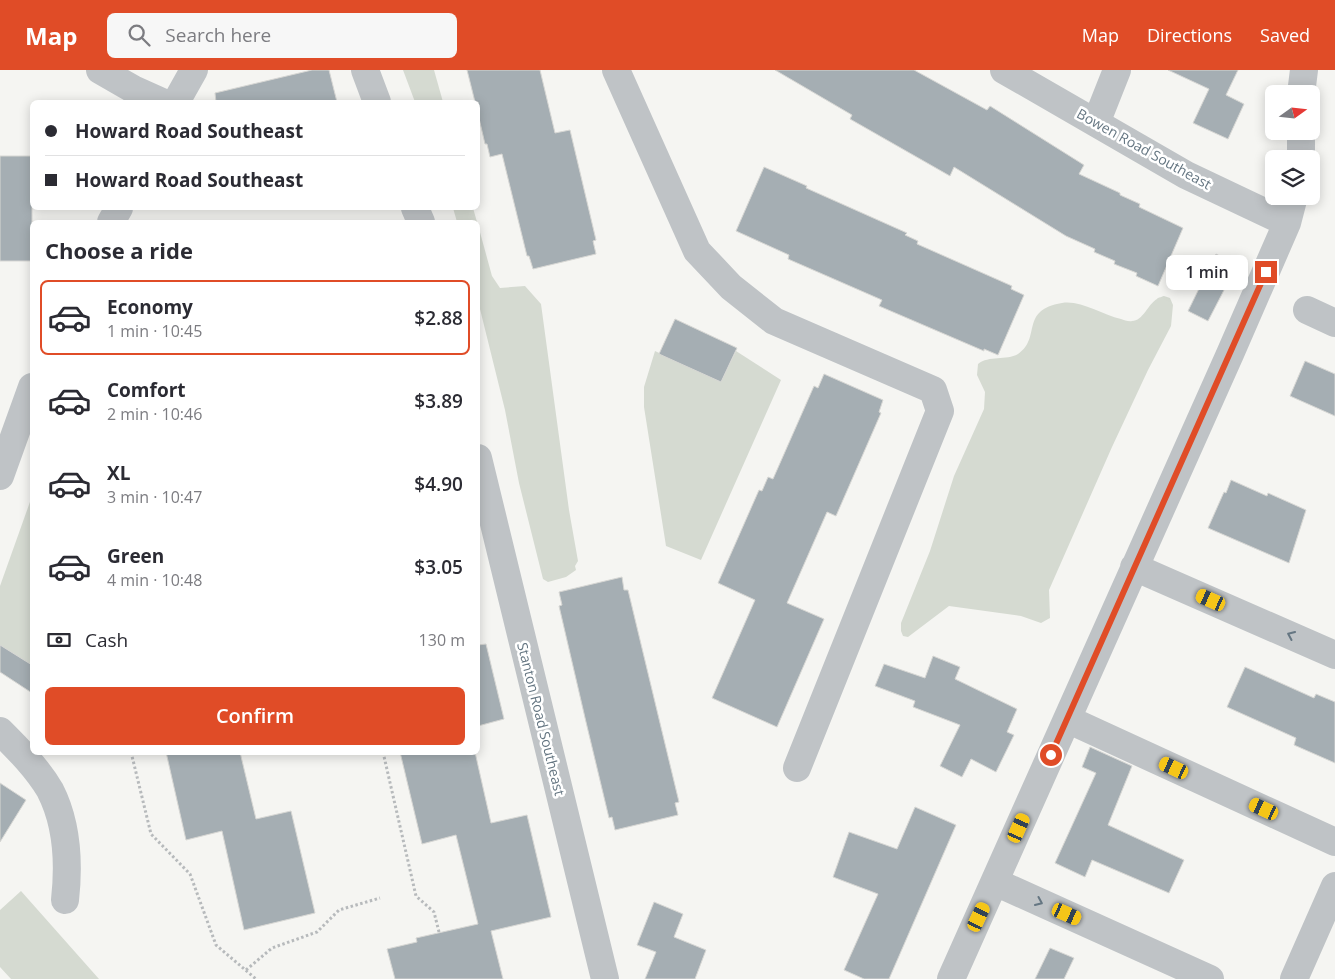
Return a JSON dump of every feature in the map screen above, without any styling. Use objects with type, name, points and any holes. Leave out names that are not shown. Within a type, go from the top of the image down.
[{"type":"street","points":[[100,70],[133,89],[158,100]]},
{"type":"street","points":[[177,100],[194,70]]},
{"type":"street","points":[[365,70],[376,100]]},
{"type":"street","points":[[616,70],[697,251],[731,287],[774,321],[934,390],[940,411],[797,768]]},
{"type":"street","name":"Bowen Road Southeast","points":[[1004,70],[1186,175],[1287,223]]},
{"type":"street","points":[[1096,123],[1117,70]]},
{"type":"street","points":[[1302,85],[1304,70]]},
{"type":"street","points":[[951,979],[1287,223],[1292,205]]},
{"type":"street","points":[[1307,310],[1335,323]]},
{"type":"street","points":[[0,476],[30,393]]},
{"type":"street","name":"Stanton Road Southeast","points":[[480,479],[605,979]]},
{"type":"street","points":[[1134,567],[1335,655]]},
{"type":"street","points":[[1067,719],[1335,842]]},
{"type":"street","points":[[0,731],[35,769],[50,790],[59,811],[66,852],[67,884],[65,900]]},
{"type":"street","points":[[994,882],[1210,979]]},
{"type":"street","points":[[1294,979],[1335,886]]},
{"type":"path","points":[[132,755],[151,834],[190,874],[216,945],[256,979]]},
{"type":"path","points":[[384,755],[416,896],[434,912],[439,932]]},
{"type":"path","points":[[246,970],[272,948],[317,932],[338,910],[380,898]]},
{"type":"shaded area","points":[[403,70],[434,70],[442,100],[414,100]]},
{"type":"shaded area","points":[[454,210],[474,210],[476,220],[456,220]]},
{"type":"shaded area","points":[[480,232],[492,276],[500,288],[525,286],[541,304],[569,510],[578,561],[575,566],[576,570],[566,577],[548,582],[543,579],[519,483],[505,410],[480,309]]},
{"type":"shaded area","points":[[1164,296],[1170,298],[1173,305],[1171,326],[1112,447],[1049,590],[1050,618],[1041,623],[1021,616],[949,606],[908,637],[903,636],[901,623],[930,551],[954,476],[984,409],[985,392],[977,375],[978,364],[982,361],[1018,354],[1025,348],[1029,340],[1036,318],[1040,312],[1049,307],[1062,303],[1077,304],[1131,321],[1139,318],[1154,301]]},
{"type":"shaded area","points":[[655,351],[721,382],[736,351],[781,380],[701,560],[666,546],[644,407],[644,387]]},
{"type":"shaded area","points":[[30,502],[30,664],[0,645],[0,586]]},
{"type":"shaded area","points":[[21,891],[99,979],[11,979],[0,967],[0,910]]},
{"type":"building","points":[[312,70],[329,70],[336,100],[216,100],[215,93]]},
{"type":"building","points":[[467,70],[540,70],[555,133],[570,130],[596,240],[593,241],[596,254],[533,269],[529,256],[527,256],[502,154],[490,157],[480,123],[480,100],[474,100]]},
{"type":"building","points":[[775,70],[914,70],[987,110],[990,106],[1084,165],[1079,174],[1120,193],[1120,195],[1140,204],[1139,207],[1183,228],[1158,286],[1136,276],[1137,273],[1114,264],[1115,261],[1094,252],[1095,249],[1066,236],[954,167],[950,176],[850,119],[852,115]]},
{"type":"building","points":[[1168,70],[1238,70],[1226,95],[1244,104],[1228,139],[1193,123],[1209,89]]},
{"type":"building","points":[[0,156],[30,156],[30,210],[32,210],[32,220],[30,220],[30,261],[0,261]]},
{"type":"building","points":[[764,167],[907,233],[905,235],[918,241],[917,244],[1012,286],[1011,289],[1024,295],[998,355],[984,349],[984,351],[879,306],[882,300],[788,259],[789,255],[736,231]]},
{"type":"building","points":[[1216,254],[1237,265],[1208,321],[1188,311]]},
{"type":"building","points":[[675,319],[737,348],[721,382],[659,354]]},
{"type":"building","points":[[1305,361],[1335,374],[1335,416],[1290,396]]},
{"type":"building","points":[[824,374],[883,400],[879,412],[881,413],[836,516],[827,512],[787,603],[824,619],[777,727],[712,698],[755,600],[718,583],[759,490],[762,491],[768,477],[773,479],[814,386],[818,388]]},
{"type":"building","points":[[1231,480],[1267,496],[1268,493],[1306,510],[1289,563],[1208,528]]},
{"type":"building","points":[[622,577],[624,590],[628,590],[679,802],[675,803],[678,815],[615,830],[612,817],[609,818],[586,722],[559,606],[562,605],[559,592]]},
{"type":"building","points":[[486,644],[504,719],[480,725],[480,645]]},
{"type":"building","points":[[0,645],[30,664],[30,692],[0,672]]},
{"type":"building","points":[[933,656],[960,667],[955,679],[1017,709],[1007,732],[1014,735],[996,772],[971,759],[962,777],[940,766],[960,725],[913,707],[915,701],[875,686],[884,664],[925,678]]},
{"type":"building","points":[[1245,667],[1314,698],[1316,694],[1335,702],[1335,763],[1294,745],[1296,738],[1227,707]]},
{"type":"building","points":[[1090,747],[1132,766],[1108,825],[1184,860],[1169,893],[1092,860],[1085,877],[1055,863],[1096,773],[1082,767]]},
{"type":"building","points":[[167,755],[241,755],[256,819],[291,811],[315,913],[244,930],[222,831],[186,840]]},
{"type":"building","points":[[401,755],[476,755],[491,823],[527,815],[551,917],[491,931],[503,979],[395,979],[387,949],[417,942],[416,938],[478,924],[456,835],[422,844]]},
{"type":"building","points":[[0,783],[26,800],[0,842]]},
{"type":"building","points":[[915,807],[956,825],[889,979],[864,979],[844,970],[878,894],[833,877],[849,832],[897,849]]},
{"type":"building","points":[[654,902],[683,914],[674,937],[706,950],[695,979],[645,979],[656,952],[637,945]]},
{"type":"building","points":[[1050,948],[1074,958],[1064,979],[1035,979]]},
{"type":"route","points":[[1051,755],[1266,272]]}]
